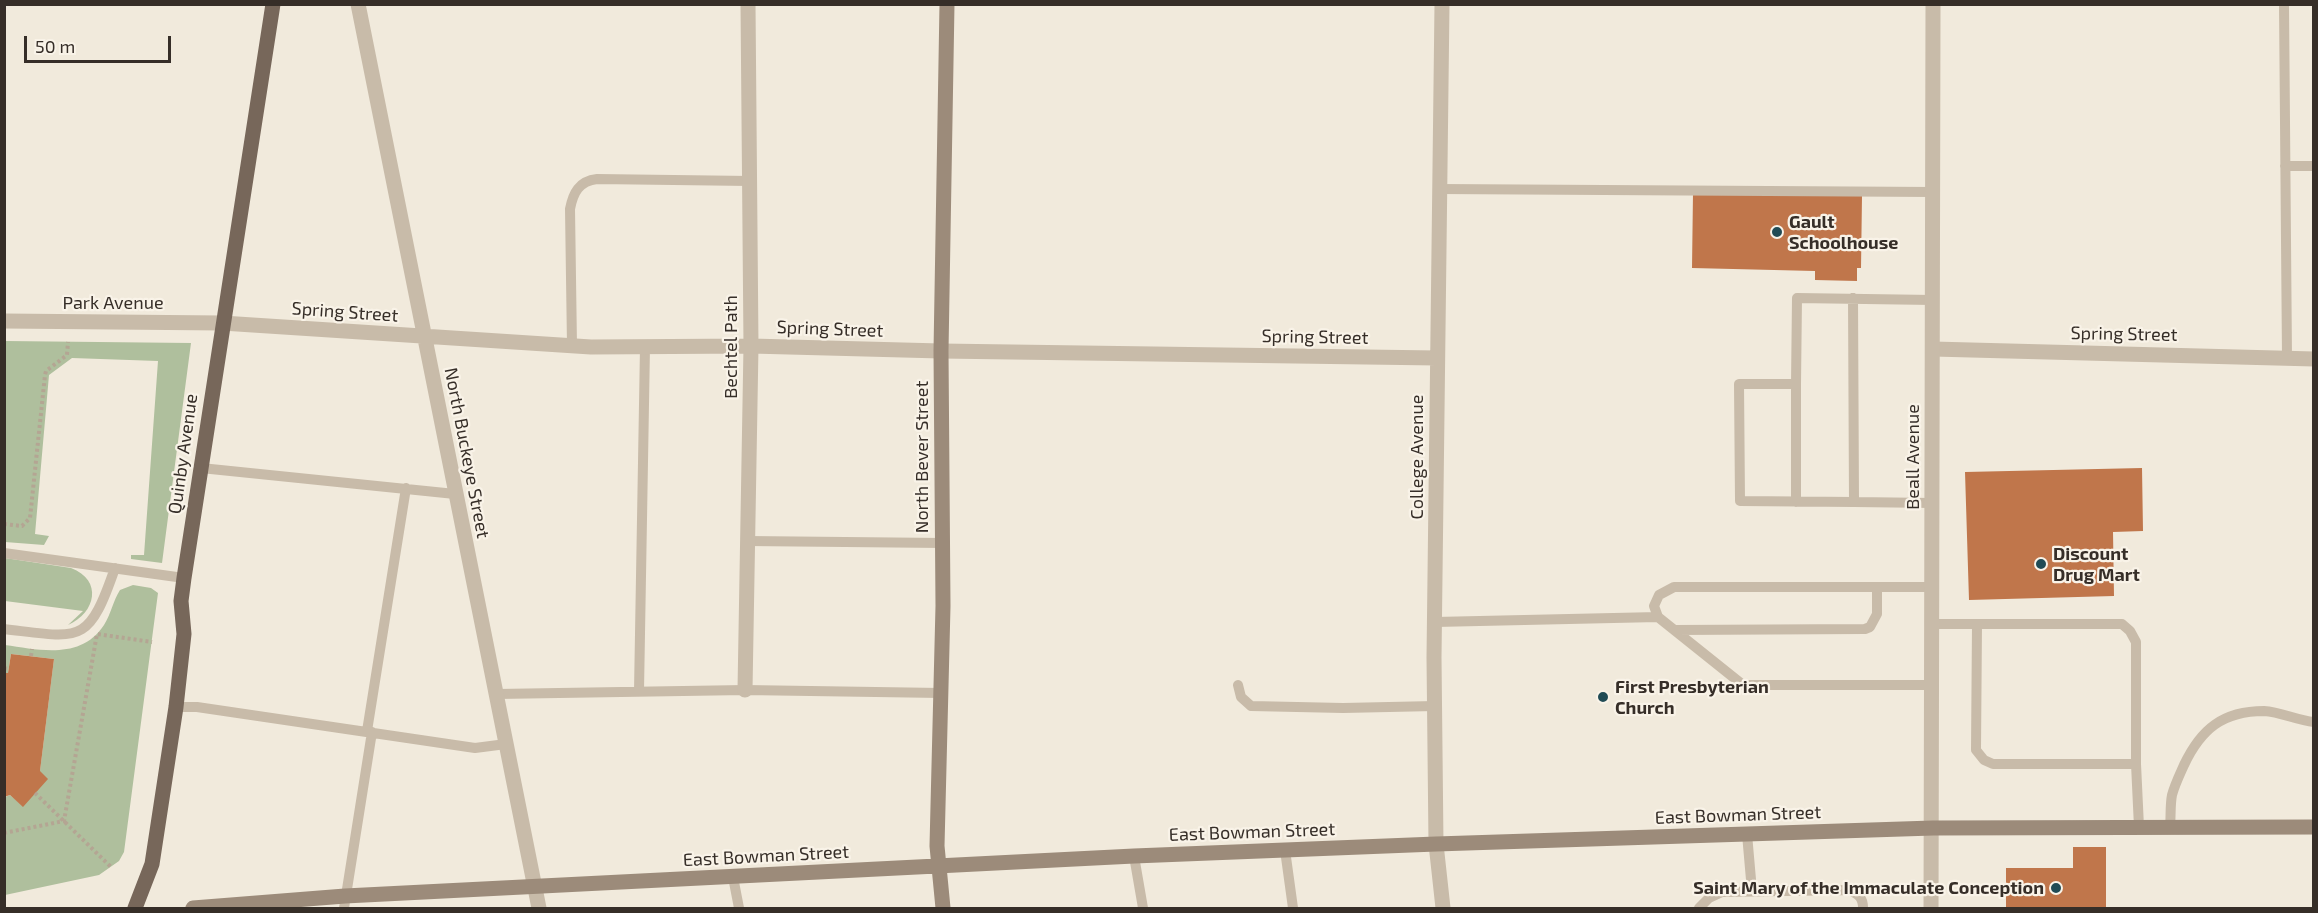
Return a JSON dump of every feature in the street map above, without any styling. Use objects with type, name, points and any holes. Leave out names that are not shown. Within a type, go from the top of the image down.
[{"type":"main road","name":"Quinby Avenue","points":[[135,909],[152,864],[176,707],[184,634],[181,601],[184,578],[273,4]]},
{"type":"main road","name":"North Bever Street","points":[[944,909],[937,846],[943,543],[941,351],[947,4]]},
{"type":"main road","name":"East Bowman Street","points":[[193,909],[345,902],[536,886],[1134,856],[1436,844],[1932,828],[2313,827]]},
{"type":"street","name":"North Buckeye Street","points":[[358,4],[539,909]]},
{"type":"street","name":"Bechtel Path","points":[[745,690],[751,346],[748,4]]},
{"type":"street","name":"College Avenue","points":[[1442,4],[1435,706],[1436,844],[1443,909]]},
{"type":"street","name":"Beall Avenue","points":[[1931,909],[1933,4]]},
{"type":"street","name":"Park Avenue","points":[[4,321],[222,323]]},
{"type":"street","name":"Spring Street","points":[[222,323],[572,346],[751,346],[1437,358]]},
{"type":"street","name":"Spring Street","points":[[1932,349],[2313,359]]},
{"type":"lane","points":[[2284,4],[2287,358]]},
{"type":"lane","points":[[2285,166],[2313,166]]},
{"type":"lane","points":[[572,346],[570,209],[574,193],[579,186],[597,179],[750,182]]},
{"type":"lane","points":[[1439,189],[1933,192]]},
{"type":"lane","points":[[1796,502],[1797,298],[1933,300]]},
{"type":"lane","points":[[1852,298],[1854,502]]},
{"type":"lane","points":[[639,691],[645,347]]},
{"type":"lane","points":[[1796,384],[1739,384],[1740,501],[1932,503]]},
{"type":"lane","points":[[201,468],[455,494]]},
{"type":"lane","points":[[345,902],[406,488]]},
{"type":"lane","points":[[747,541],[943,543]]},
{"type":"lane","points":[[4,553],[184,578]]},
{"type":"lane","points":[[4,629],[62,636],[79,633],[93,620],[115,568]]},
{"type":"lane","points":[[1675,630],[1865,629],[1870,627],[1877,614],[1877,586]]},
{"type":"lane","points":[[1932,586],[1674,587],[1659,595],[1654,606],[1658,617],[1743,685],[1932,685]]},
{"type":"lane","points":[[1435,622],[1658,617]]},
{"type":"lane","points":[[1932,624],[2122,624],[2130,631],[2136,642],[2136,764],[2139,827]]},
{"type":"lane","points":[[1977,624],[1976,750],[1983,760],[1993,764],[2136,764]]},
{"type":"lane","points":[[1238,685],[1241,697],[1251,706],[1343,708],[1435,706]]},
{"type":"lane","points":[[497,694],[745,690],[941,693]]},
{"type":"lane","points":[[176,707],[197,707],[475,747],[506,744]]},
{"type":"lane","points":[[2170,827],[2172,796],[2176,782],[2200,736],[2219,722],[2236,714],[2252,711],[2268,711],[2313,722]]},
{"type":"lane","points":[[1747,834],[1752,891]]},
{"type":"lane","points":[[1285,850],[1293,909]]},
{"type":"lane","points":[[1134,856],[1143,909]]},
{"type":"lane","points":[[733,877],[739,909]]},
{"type":"lane","points":[[1699,909],[1715,894],[1752,891],[1849,890],[1858,894],[1863,901],[1863,909]]},
{"type":"path","points":[[4,524],[22,526],[30,518],[45,375],[46,371],[67,356],[68,342]]},
{"type":"path","points":[[64,821],[97,634],[152,642]]},
{"type":"path","points":[[31,656],[32,649]]},
{"type":"path","points":[[35,793],[111,867]]},
{"type":"path","points":[[4,833],[64,821]]},
{"type":"green space","points":[[5,341],[191,343],[162,563],[131,559],[131,555],[144,555],[158,361],[72,358],[49,375],[35,534],[49,536],[44,545],[5,542]]},
{"type":"green space","points":[[5,558],[71,568],[81,573],[88,580],[91,588],[90,605],[85,613],[68,625],[83,611],[5,601]]},
{"type":"green space","points":[[133,585],[151,588],[158,593],[124,852],[119,861],[99,875],[5,895],[5,797],[10,795],[23,806],[40,771],[54,659],[11,654],[8,673],[5,673],[5,645],[59,650],[84,644],[104,625],[120,590]]},
{"type":"building","name":"Gault Schoolhouse","points":[[1693,193],[1862,196],[1861,268],[1857,268],[1857,281],[1815,280],[1815,271],[1692,268]]},
{"type":"building","name":"Discount Drug Mart","points":[[2142,468],[2143,531],[2113,532],[2114,596],[1969,600],[1965,472]]},
{"type":"building","points":[[11,654],[54,659],[40,771],[48,779],[23,807],[10,795],[4,797],[4,673],[8,673]]},
{"type":"building","name":"Saint Mary of the Immaculate Conception","points":[[2073,847],[2106,847],[2106,908],[2006,908],[2006,868],[2073,868]]},
{"type":"place","name":"Gault Schoolhouse","points":[[1777,232]]},
{"type":"place","name":"Discount Drug Mart","points":[[2041,564]]},
{"type":"place","name":"First Presbyterian Church","points":[[1603,697]]},
{"type":"place","name":"Saint Mary of the Immaculate Conception","points":[[2056,888]]}]
